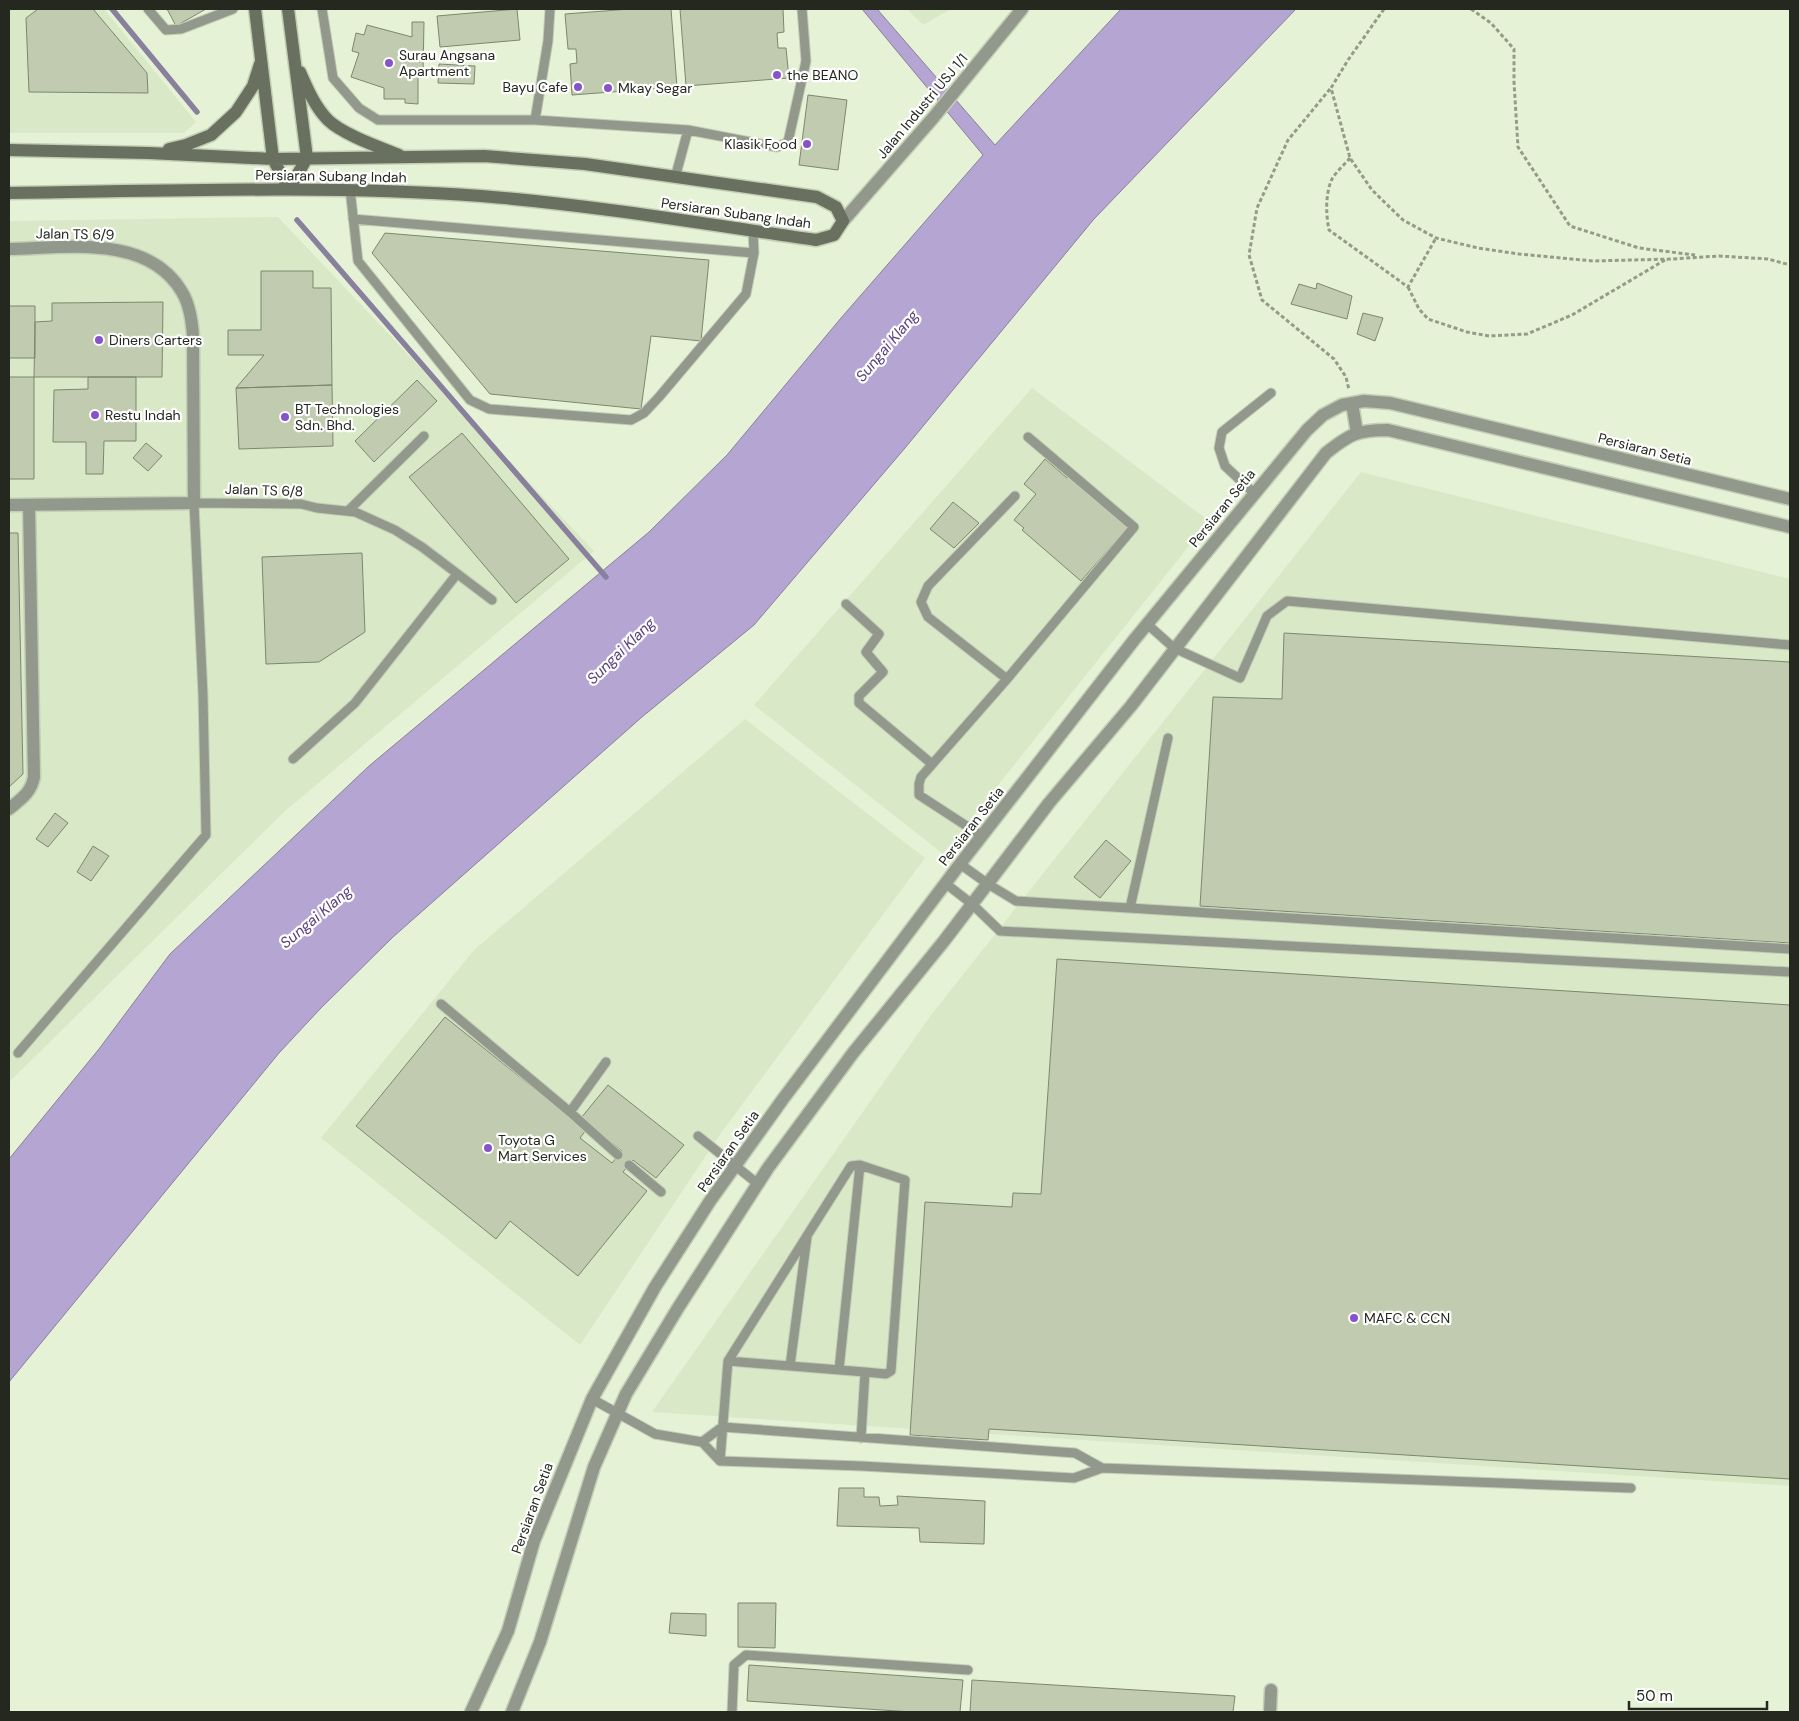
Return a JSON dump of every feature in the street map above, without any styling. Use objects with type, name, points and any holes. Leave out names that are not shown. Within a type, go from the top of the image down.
[{"type":"main road","points":[[255,9],[273,159],[289,189]]},
{"type":"main road","points":[[288,9],[307,158],[289,189]]},
{"type":"main road","points":[[149,152],[186,146],[211,135],[236,112],[254,86],[262,59]]},
{"type":"main road","points":[[296,63],[311,94],[328,120],[355,137],[403,157]]},
{"type":"main road","name":"Persiaran Subang Indah","points":[[9,150],[149,152],[273,159],[484,156],[585,164],[817,197],[836,207],[843,222],[834,235],[816,240],[482,196],[350,189],[9,193]]},
{"type":"street","name":"Jalan Industri USJ 1/1","points":[[843,222],[933,118],[1022,9]]},
{"type":"street","name":"Jalan TS 6/9","points":[[9,249],[93,248],[123,250],[149,260],[168,273],[183,292],[191,314],[194,336],[194,503]]},
{"type":"street","name":"Persiaran Setia","points":[[471,1712],[508,1631],[534,1541],[592,1399],[655,1286],[710,1202],[783,1099],[945,883],[1147,624],[1307,430],[1323,415],[1342,405],[1364,400],[1390,402],[1790,499]]},
{"type":"street","points":[[1352,403],[1357,433]]},
{"type":"street","points":[[512,1712],[540,1642],[594,1467],[626,1394],[678,1308],[758,1184],[854,1053],[988,884],[1049,803],[1131,706],[1326,453],[1345,438],[1365,430],[1388,430],[1790,528]]},
{"type":"street","name":"Jalan TS 6/8","points":[[9,505],[194,503]]},
{"type":"street","points":[[9,809],[28,794],[33,787],[34,777],[29,505]]},
{"type":"street","points":[[1270,1712],[1271,1690]]},
{"type":"lane","points":[[148,9],[166,30],[181,29],[233,9]]},
{"type":"lane","points":[[322,9],[333,78],[359,108],[378,120],[535,120],[688,130],[777,147],[788,142],[806,61],[802,9]]},
{"type":"lane","points":[[535,120],[548,40],[550,9]]},
{"type":"lane","points":[[675,178],[688,130]]},
{"type":"lane","points":[[350,189],[358,261],[470,400],[489,408],[498,409],[631,420],[644,412],[659,397],[746,294],[754,253],[753,231]]},
{"type":"lane","points":[[353,219],[754,253]]},
{"type":"lane","points":[[1254,493],[1225,466],[1219,448],[1222,432],[1271,393]]},
{"type":"lane","points":[[348,512],[424,436]]},
{"type":"lane","points":[[982,836],[920,795],[919,784],[921,777],[1134,527],[1028,437]]},
{"type":"lane","points":[[1006,679],[928,617],[921,602],[928,586],[1015,496]]},
{"type":"lane","points":[[18,1053],[206,835],[203,695],[194,503]]},
{"type":"lane","name":"Jalan TS 6/8","points":[[194,503],[301,504],[317,508],[355,512],[395,530],[422,547],[492,600]]},
{"type":"lane","points":[[293,759],[355,703],[457,574]]},
{"type":"lane","points":[[1147,624],[1174,648],[1240,678],[1267,616],[1287,601],[1790,645]]},
{"type":"lane","points":[[846,604],[879,634],[866,652],[882,672],[859,696],[859,704],[932,764]]},
{"type":"lane","points":[[1130,908],[1168,738]]},
{"type":"lane","points":[[960,864],[1016,901],[1790,950]]},
{"type":"lane","points":[[945,883],[972,904],[1000,931],[1790,972]]},
{"type":"lane","points":[[441,1004],[570,1112],[618,1155]]},
{"type":"lane","points":[[570,1112],[606,1062]]},
{"type":"lane","points":[[698,1136],[758,1184]]},
{"type":"lane","points":[[839,1370],[860,1164]]},
{"type":"lane","points":[[720,1461],[728,1361],[851,1166],[860,1164],[906,1180],[891,1371],[886,1374],[728,1361]]},
{"type":"lane","points":[[629,1165],[661,1192]]},
{"type":"lane","points":[[790,1366],[807,1235]]},
{"type":"lane","points":[[861,1438],[865,1372]]},
{"type":"lane","points":[[592,1399],[655,1434],[702,1442],[720,1461],[861,1466],[1074,1478],[1102,1468],[1631,1488]]},
{"type":"lane","points":[[702,1442],[722,1427],[1075,1452],[1102,1468]]},
{"type":"lane","points":[[732,1712],[734,1666],[746,1655],[968,1670]]},
{"type":"path","points":[[1352,403],[1346,377],[1334,359],[1262,300],[1249,255],[1257,208],[1288,140],[1331,88],[1384,9]]},
{"type":"path","points":[[1471,9],[1491,22],[1514,49],[1518,148],[1570,226],[1639,248],[1702,256],[1768,259],[1790,266]]},
{"type":"path","points":[[1331,88],[1350,158],[1372,190],[1404,220],[1436,238],[1478,248],[1593,262],[1665,260],[1702,256]]},
{"type":"path","points":[[1350,158],[1333,179],[1328,196],[1326,217],[1329,230],[1408,288],[1419,309],[1428,319],[1467,332],[1489,336],[1527,334],[1572,315],[1665,260]]},
{"type":"path","points":[[1408,288],[1436,238]]},
{"type":"shaded area","points":[[9,9],[104,9],[196,122],[184,133],[9,133]]},
{"type":"shaded area","points":[[907,9],[951,9],[923,25]]},
{"type":"shaded area","points":[[278,217],[594,551],[284,812],[9,1082],[9,221]]},
{"type":"shaded area","points":[[1032,388],[1209,521],[943,854],[754,705]]},
{"type":"shaded area","points":[[1361,472],[1790,579],[1790,1486],[652,1412],[931,1015]]},
{"type":"shaded area","points":[[745,719],[925,858],[721,1133],[580,1345],[321,1138],[474,950]]},
{"type":"water","name":"Sungai Klang","points":[[862,9],[877,9],[995,145],[1121,9],[1296,9],[1094,219],[905,448],[754,625],[642,717],[393,937],[321,1008],[279,1053],[9,1382],[9,1159],[99,1049],[170,954],[369,766],[649,532],[727,455],[841,318],[983,155]]},
{"type":"building","points":[[38,9],[93,9],[147,73],[148,93],[29,92],[26,18]]},
{"type":"building","points":[[167,9],[206,9],[176,26]]},
{"type":"building","points":[[517,9],[520,40],[440,47],[437,16]]},
{"type":"building","points":[[630,9],[671,9],[677,87],[572,95],[570,64],[577,63],[576,49],[568,49],[565,14]]},
{"type":"building","points":[[680,9],[783,9],[784,32],[777,33],[778,48],[786,48],[789,78],[686,86]]},
{"type":"building","name":"Surau Angsana Apartment","points":[[412,22],[424,22],[423,73],[418,73],[418,104],[405,103],[405,99],[384,99],[384,88],[351,77],[359,53],[352,51],[356,33],[364,35],[367,25],[412,37]]},
{"type":"building","points":[[439,64],[475,66],[474,84],[438,83]]},
{"type":"building","points":[[808,95],[847,100],[838,170],[799,165]]},
{"type":"building","points":[[385,233],[709,260],[701,341],[651,336],[641,409],[490,394],[372,253]]},
{"type":"building","points":[[261,271],[313,271],[313,288],[331,288],[332,385],[236,388],[264,355],[228,355],[228,330],[261,330]]},
{"type":"building","points":[[1317,283],[1352,296],[1347,319],[1291,304],[1299,284],[1316,289]]},
{"type":"building","name":"Diners Carters","points":[[163,302],[162,377],[34,377],[35,322],[52,321],[52,303]]},
{"type":"building","points":[[9,306],[35,306],[35,358],[9,358]]},
{"type":"building","points":[[1363,313],[1383,318],[1375,341],[1357,334]]},
{"type":"building","points":[[9,377],[34,377],[34,479],[9,479]]},
{"type":"building","name":"Restu Indah","points":[[88,377],[136,377],[136,441],[104,441],[103,474],[86,474],[86,442],[53,442],[54,390],[88,389]]},
{"type":"building","points":[[417,380],[437,401],[374,462],[355,441]]},
{"type":"building","name":"BT Technologies Sdn. Bhd.","points":[[332,385],[333,446],[239,449],[236,388]]},
{"type":"building","points":[[462,433],[569,559],[516,603],[409,477]]},
{"type":"building","points":[[146,443],[162,456],[148,471],[133,458]]},
{"type":"building","points":[[1045,459],[1067,478],[1070,475],[1129,526],[1081,581],[1022,530],[1024,528],[1014,520],[1036,494],[1024,484]]},
{"type":"building","points":[[953,502],[979,523],[954,548],[930,529]]},
{"type":"building","points":[[9,533],[18,533],[23,774],[9,787]]},
{"type":"building","points":[[362,553],[365,632],[319,662],[266,664],[262,557]]},
{"type":"building","points":[[1284,633],[1790,662],[1790,943],[1200,906],[1213,697],[1282,699]]},
{"type":"building","points":[[55,813],[68,823],[48,847],[36,839]]},
{"type":"building","points":[[1106,840],[1131,861],[1100,898],[1074,877]]},
{"type":"building","points":[[93,846],[109,856],[91,881],[77,872]]},
{"type":"building","name":"MAFC & CCN","points":[[1057,959],[1790,1005],[1790,1479],[989,1429],[988,1440],[910,1435],[925,1202],[1012,1207],[1013,1193],[1041,1194]]},
{"type":"building","name":"Toyota G Mart Services","points":[[445,1017],[586,1130],[580,1138],[612,1163],[622,1151],[581,1118],[608,1085],[684,1145],[656,1178],[633,1160],[623,1172],[647,1191],[578,1276],[510,1221],[496,1239],[356,1126]]},
{"type":"building","points":[[839,1488],[864,1488],[864,1497],[879,1497],[880,1506],[898,1505],[897,1496],[985,1501],[984,1544],[920,1542],[919,1528],[837,1526]]},
{"type":"building","points":[[738,1603],[776,1603],[775,1648],[738,1647]]},
{"type":"building","points":[[671,1613],[706,1614],[706,1636],[669,1633]]},
{"type":"building","points":[[749,1665],[963,1680],[960,1712],[912,1712],[747,1701]]},
{"type":"building","points":[[972,1680],[1235,1696],[1233,1712],[970,1712]]},
{"type":"waterway","points":[[112,9],[197,112]]},
{"type":"waterway","points":[[297,220],[606,577]]},
{"type":"place","name":"Surau Angsana Apartment","points":[[389,63]]},
{"type":"place","name":"the BEANO","points":[[777,75]]},
{"type":"place","name":"Bayu Cafe","points":[[578,87]]},
{"type":"place","name":"Mkay Segar","points":[[608,88]]},
{"type":"place","name":"Klasik Food","points":[[807,144]]},
{"type":"place","name":"Diners Carters","points":[[99,340]]},
{"type":"place","name":"Restu Indah","points":[[95,415]]},
{"type":"place","name":"BT Technologies Sdn. Bhd.","points":[[285,417]]},
{"type":"place","name":"Toyota G Mart Services","points":[[488,1148]]},
{"type":"place","name":"MAFC & CCN","points":[[1354,1318]]}]
